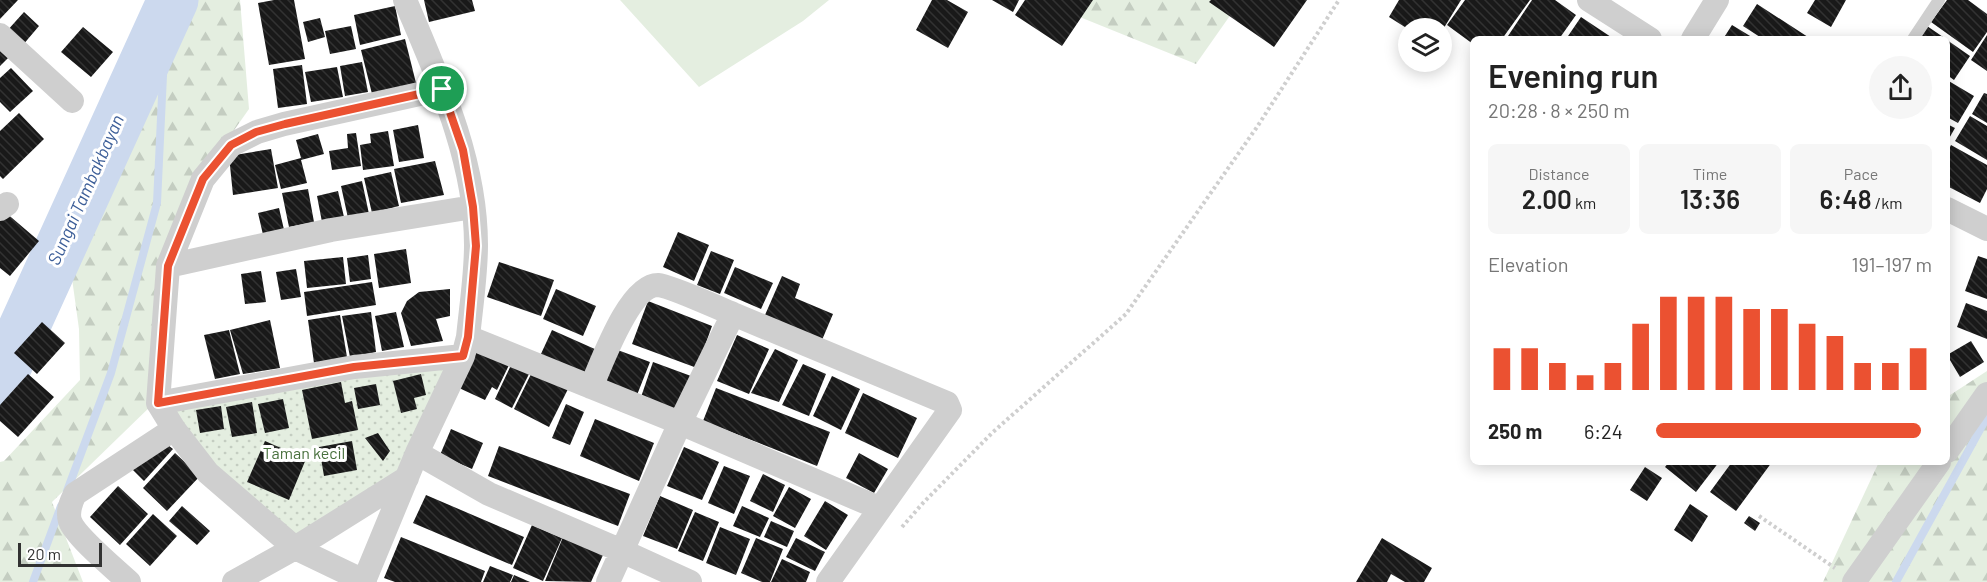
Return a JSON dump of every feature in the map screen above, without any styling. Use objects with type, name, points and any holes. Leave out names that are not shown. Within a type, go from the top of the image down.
[{"type":"street","points":[[405,0],[442,89],[463,150],[473,207],[476,246],[465,346],[417,453],[364,582],[295,549],[208,473],[174,429],[158,403],[168,266],[203,179],[231,145],[256,132],[285,124],[442,89]]},
{"type":"street","points":[[1589,0],[1645,36]]},
{"type":"street","points":[[1695,36],[1717,0]]},
{"type":"street","points":[[0,35],[72,101]]},
{"type":"street","points":[[168,266],[331,230],[473,207]]},
{"type":"street","points":[[1950,210],[1987,229]]},
{"type":"street","points":[[591,387],[618,327],[636,296],[643,290],[660,285],[947,403],[950,410],[828,582]]},
{"type":"street","points":[[608,582],[680,423],[733,314]]},
{"type":"street","points":[[158,403],[465,346],[591,387],[879,508]]},
{"type":"street","points":[[1950,447],[1987,394]]},
{"type":"street","points":[[129,582],[75,530],[68,513],[71,501],[75,494],[174,429]]},
{"type":"street","points":[[417,453],[489,494],[690,582]]},
{"type":"street","points":[[1854,581],[1937,465]]},
{"type":"street","points":[[234,582],[295,549],[407,478]]},
{"type":"lane","points":[[1915,36],[1939,0]]},
{"type":"path","points":[[895,535],[992,433],[1126,314],[1257,127],[1339,0]]},
{"type":"path","points":[[1759,516],[1854,581]]},
{"type":"green space","points":[[186,0],[240,0],[249,109],[201,177],[161,265],[155,402],[52,502],[83,582],[0,582],[0,462],[4,461],[80,380],[79,329],[62,206],[95,112],[173,29]]},
{"type":"green space","points":[[620,0],[829,0],[803,21],[699,87]]},
{"type":"green space","points":[[1059,0],[1241,0],[1196,64],[1055,7]]},
{"type":"green space","name":"Taman kecil","points":[[458,358],[406,475],[297,543],[212,471],[163,404]]},
{"type":"green space","points":[[1987,371],[1987,582],[1823,582],[1878,465],[1950,465],[1950,395]]},
{"type":"building","points":[[0,0],[18,0],[0,19]]},
{"type":"building","points":[[294,0],[305,59],[269,65],[258,3]]},
{"type":"building","points":[[424,0],[472,0],[475,11],[429,22]]},
{"type":"building","points":[[932,0],[947,0],[968,12],[948,48],[916,30]]},
{"type":"building","points":[[992,0],[1019,0],[1013,12]]},
{"type":"building","points":[[1025,0],[1093,0],[1062,46],[1015,15]]},
{"type":"building","points":[[1211,0],[1307,0],[1274,47],[1209,2]]},
{"type":"building","points":[[1399,0],[1461,0],[1450,18],[1398,18],[1398,23],[1389,17]]},
{"type":"building","points":[[1465,0],[1530,0],[1504,36],[1470,36],[1470,42],[1452,29],[1452,18]]},
{"type":"building","points":[[1532,0],[1555,0],[1576,15],[1561,36],[1508,36]]},
{"type":"building","points":[[1815,0],[1846,0],[1831,27],[1807,13]]},
{"type":"building","points":[[1947,0],[1968,0],[1987,14],[1987,32],[1973,52],[1931,22]]},
{"type":"building","points":[[1757,4],[1806,36],[1758,36],[1743,26]]},
{"type":"building","points":[[395,6],[401,35],[360,45],[354,15]]},
{"type":"building","points":[[24,12],[39,26],[22,46],[6,32]]},
{"type":"building","points":[[1581,17],[1610,36],[1568,36]]},
{"type":"building","points":[[320,18],[325,37],[308,42],[303,22]]},
{"type":"building","points":[[1732,25],[1750,36],[1725,36]]},
{"type":"building","points":[[351,26],[356,49],[330,54],[325,31]]},
{"type":"building","points":[[1927,26],[1942,36],[1920,36]]},
{"type":"building","points":[[83,27],[113,52],[91,77],[61,52]]},
{"type":"building","points":[[1987,35],[1987,71],[1971,60]]},
{"type":"building","points":[[405,39],[417,87],[373,98],[361,50]]},
{"type":"building","points":[[1950,42],[1970,56],[1954,80],[1950,77]]},
{"type":"building","points":[[0,44],[11,55],[0,66]]},
{"type":"building","points":[[362,62],[368,92],[345,96],[340,66]]},
{"type":"building","points":[[302,65],[307,104],[278,108],[273,69]]},
{"type":"building","points":[[337,67],[343,97],[311,102],[305,72]]},
{"type":"building","points":[[11,68],[33,91],[10,112],[0,102],[0,78]]},
{"type":"building","points":[[1950,82],[1974,96],[1958,123],[1950,119]]},
{"type":"building","points":[[1984,93],[1987,94],[1987,123],[1972,114]]},
{"type":"building","points":[[19,113],[44,139],[3,179],[0,176],[0,131]]},
{"type":"building","points":[[1970,116],[1987,126],[1987,160],[1955,141]]},
{"type":"building","points":[[418,125],[424,158],[399,162],[393,130]]},
{"type":"building","points":[[1950,126],[1955,128],[1950,137]]},
{"type":"building","points":[[388,131],[394,166],[363,170],[360,145],[371,143],[370,134]]},
{"type":"building","points":[[356,133],[361,166],[332,170],[329,151],[348,148],[347,134]]},
{"type":"building","points":[[318,134],[324,154],[301,160],[307,183],[281,189],[275,165],[301,158],[296,140]]},
{"type":"building","points":[[1951,145],[1987,165],[1987,189],[1980,203],[1950,188]]},
{"type":"building","points":[[271,149],[278,188],[233,195],[229,156]]},
{"type":"building","points":[[435,161],[444,195],[401,203],[394,169]]},
{"type":"building","points":[[391,172],[399,206],[372,213],[364,178]]},
{"type":"building","points":[[362,181],[369,214],[348,218],[341,186]]},
{"type":"building","points":[[308,189],[314,222],[289,227],[282,193]]},
{"type":"building","points":[[338,191],[344,217],[322,222],[317,196]]},
{"type":"building","points":[[279,208],[285,234],[264,239],[258,213]]},
{"type":"building","points":[[5,212],[39,241],[10,276],[0,268],[0,218]]},
{"type":"building","points":[[678,232],[709,245],[694,281],[663,267]]},
{"type":"building","points":[[406,249],[411,283],[379,288],[374,254]]},
{"type":"building","points":[[711,251],[734,260],[720,294],[697,285]]},
{"type":"building","points":[[368,255],[371,279],[350,282],[347,258]]},
{"type":"building","points":[[1978,256],[1987,259],[1987,299],[1965,291]]},
{"type":"building","points":[[343,257],[346,284],[307,288],[304,261]]},
{"type":"building","points":[[499,262],[554,280],[541,316],[487,297]]},
{"type":"building","points":[[735,267],[773,283],[761,309],[724,293]]},
{"type":"building","points":[[296,269],[301,297],[281,300],[276,272]]},
{"type":"building","points":[[261,271],[266,302],[245,304],[241,274]]},
{"type":"building","points":[[782,276],[800,284],[795,298],[833,314],[822,340],[765,315]]},
{"type":"building","points":[[372,282],[376,305],[307,316],[304,292]]},
{"type":"building","points":[[450,289],[450,316],[436,319],[443,341],[411,346],[401,313],[407,301],[419,292]]},
{"type":"building","points":[[556,289],[596,306],[583,336],[543,319]]},
{"type":"building","points":[[648,301],[712,326],[697,368],[632,344]]},
{"type":"building","points":[[1966,303],[1987,311],[1987,339],[1957,327]]},
{"type":"building","points":[[371,312],[376,352],[350,357],[342,316]]},
{"type":"building","points":[[396,312],[404,347],[382,351],[375,316]]},
{"type":"building","points":[[340,315],[347,357],[314,363],[308,320]]},
{"type":"building","points":[[270,320],[280,368],[243,374],[230,330]]},
{"type":"building","points":[[42,322],[65,343],[37,374],[14,353]]},
{"type":"building","points":[[229,330],[240,374],[215,379],[204,335]]},
{"type":"building","points":[[552,330],[597,350],[585,376],[540,356]]},
{"type":"building","points":[[737,335],[769,349],[749,394],[717,381]]},
{"type":"building","points":[[1971,341],[1984,362],[1960,377],[1950,360],[1950,353]]},
{"type":"building","points":[[478,349],[509,365],[497,390],[492,387],[485,400],[459,388]]},
{"type":"building","points":[[615,349],[650,362],[637,395],[602,382]]},
{"type":"building","points":[[775,349],[798,360],[779,402],[751,393]]},
{"type":"building","points":[[653,362],[691,376],[677,411],[641,397]]},
{"type":"building","points":[[803,364],[826,374],[809,416],[782,405]]},
{"type":"building","points":[[511,365],[529,374],[512,408],[495,399]]},
{"type":"building","points":[[532,372],[568,389],[549,427],[514,409]]},
{"type":"building","points":[[28,374],[54,397],[18,437],[0,421],[0,405]]},
{"type":"building","points":[[421,374],[426,395],[414,398],[417,409],[401,413],[393,381]]},
{"type":"building","points":[[832,376],[860,389],[841,430],[813,416]]},
{"type":"building","points":[[341,382],[345,403],[352,401],[358,430],[312,439],[302,390]]},
{"type":"building","points":[[376,384],[380,405],[358,409],[354,388]]},
{"type":"building","points":[[716,388],[830,432],[817,466],[703,421]]},
{"type":"building","points":[[863,393],[917,418],[898,458],[845,433]]},
{"type":"building","points":[[283,399],[289,428],[265,433],[258,404]]},
{"type":"building","points":[[252,402],[257,433],[232,437],[226,407]]},
{"type":"building","points":[[566,404],[584,412],[570,445],[552,438]]},
{"type":"building","points":[[221,406],[224,429],[200,433],[196,410]]},
{"type":"building","points":[[595,419],[654,443],[639,481],[580,456]]},
{"type":"building","points":[[451,429],[483,443],[472,469],[440,455]]},
{"type":"building","points":[[378,433],[390,451],[383,461],[365,438]]},
{"type":"building","points":[[160,439],[173,449],[144,481],[132,469]]},
{"type":"building","points":[[265,441],[306,459],[289,500],[247,482]]},
{"type":"building","points":[[352,441],[357,470],[324,476],[319,447]]},
{"type":"building","points":[[499,446],[630,494],[618,526],[488,476]]},
{"type":"building","points":[[684,447],[719,462],[702,500],[667,486]]},
{"type":"building","points":[[175,453],[200,476],[167,511],[143,488]]},
{"type":"building","points":[[859,453],[888,469],[874,493],[846,478]]},
{"type":"building","points":[[1667,465],[1717,465],[1696,492],[1665,467]]},
{"type":"building","points":[[1730,465],[1770,465],[1736,511],[1710,492]]},
{"type":"building","points":[[724,466],[750,476],[734,514],[708,503]]},
{"type":"building","points":[[1645,467],[1662,478],[1647,501],[1630,490]]},
{"type":"building","points":[[763,474],[785,485],[773,512],[750,501]]},
{"type":"building","points":[[118,486],[148,514],[120,545],[90,517]]},
{"type":"building","points":[[789,487],[811,499],[795,528],[773,516]]},
{"type":"building","points":[[426,495],[524,537],[512,565],[413,523]]},
{"type":"building","points":[[660,496],[693,510],[677,549],[643,536]]},
{"type":"building","points":[[825,501],[848,515],[826,550],[804,536]]},
{"type":"building","points":[[1690,504],[1708,516],[1692,542],[1674,530]]},
{"type":"building","points":[[182,506],[210,531],[197,545],[169,521]]},
{"type":"building","points":[[742,506],[769,518],[760,537],[733,526]]},
{"type":"building","points":[[695,512],[719,522],[703,561],[678,551]]},
{"type":"building","points":[[153,514],[177,536],[150,566],[126,544]]},
{"type":"building","points":[[1749,516],[1760,523],[1755,531],[1744,523]]},
{"type":"building","points":[[771,521],[794,531],[787,547],[764,537]]},
{"type":"building","points":[[532,525],[562,538],[543,581],[513,568]]},
{"type":"building","points":[[720,527],[750,539],[736,575],[706,563]]},
{"type":"building","points":[[401,537],[485,571],[481,582],[395,582],[384,578]]},
{"type":"building","points":[[563,537],[603,555],[591,582],[545,581]]},
{"type":"building","points":[[756,538],[783,549],[770,582],[762,582],[741,573]]},
{"type":"building","points":[[796,538],[825,552],[815,571],[786,557]]},
{"type":"building","points":[[1382,538],[1432,568],[1424,582],[1405,582],[1391,574],[1387,582],[1356,582]]},
{"type":"building","points":[[782,559],[810,572],[806,582],[771,582]]},
{"type":"building","points":[[490,566],[513,575],[510,582],[483,582]]},
{"type":"building","points":[[514,575],[530,582],[511,582]]},
{"type":"waterway","name":"Sungai Tambakbayan","points":[[0,380],[173,0]]},
{"type":"waterway","points":[[67,491],[111,373],[157,203],[164,54],[174,0]]},
{"type":"waterway","points":[[1896,582],[1987,417]]},
{"type":"waterway","points":[[33,582],[61,506]]},
{"type":"route","points":[[442,89],[463,150],[473,207],[476,246],[468,337],[463,356],[354,367],[158,403],[168,266],[203,179],[231,145],[256,132],[285,124],[442,89]]}]
